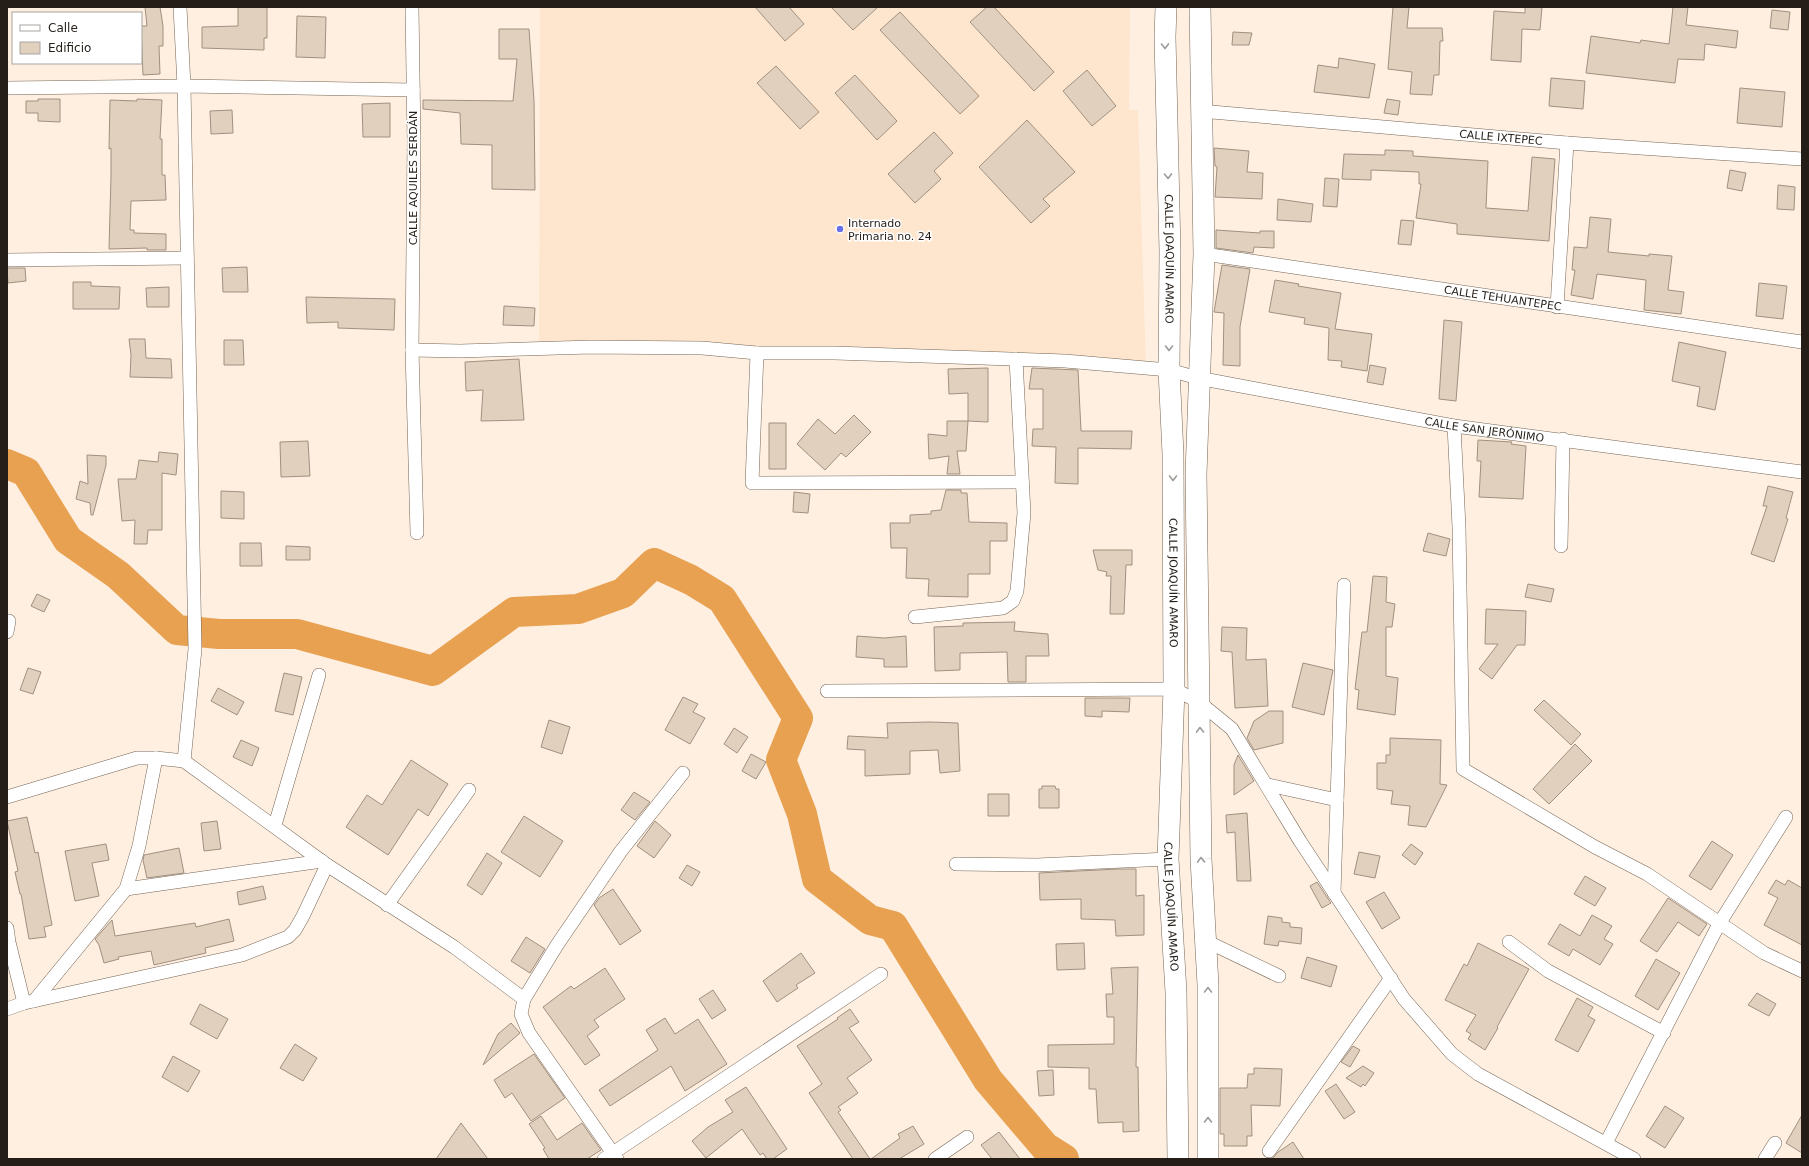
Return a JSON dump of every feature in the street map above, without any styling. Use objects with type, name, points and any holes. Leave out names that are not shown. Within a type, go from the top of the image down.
[{"type":"main road","name":"CALLE JOAQUÍN AMARO","points":[[1166,7],[1165,37],[1170,252],[1169,370],[1173,454],[1174,689],[1168,859],[1176,992],[1178,1159]]},
{"type":"main road","points":[[1200,7],[1200,111],[1204,254],[1198,378],[1196,474],[1201,859],[1206,941],[1208,1159]]},
{"type":"street","points":[[180,7],[184,86],[195,649],[184,761]]},
{"type":"street","name":"CALLE AQUILES SERDÁN","points":[[412,7],[412,350],[417,533]]},
{"type":"street","points":[[7,88],[184,86],[413,90]]},
{"type":"street","name":"CALLE IXTEPEC","points":[[1200,111],[1567,143],[1802,159]]},
{"type":"street","points":[[1557,307],[1567,143]]},
{"type":"street","name":"CALLE TEHUANTEPEC","points":[[1204,254],[1802,342]]},
{"type":"street","points":[[7,260],[187,258]]},
{"type":"street","name":"CALLE SAN JERÓNIMO","points":[[412,350],[460,352],[591,347],[702,348],[757,353],[1065,361],[1169,370],[1198,378],[1454,426],[1563,439],[1802,472]]},
{"type":"street","points":[[757,353],[752,483],[1022,482]]},
{"type":"street","points":[[915,617],[1003,608],[1013,601],[1017,591],[1024,513],[1016,359]]},
{"type":"street","points":[[1454,426],[1459,527],[1463,769],[1595,847],[1647,874],[1764,953],[1802,971]]},
{"type":"street","points":[[1561,546],[1563,439]]},
{"type":"street","points":[[1334,893],[1344,585]]},
{"type":"street","points":[[274,825],[319,675]]},
{"type":"street","points":[[827,691],[1174,689],[1199,702],[1232,729],[1268,785],[1300,841],[1404,999],[1452,1054],[1478,1074],[1634,1159]]},
{"type":"street","points":[[7,797],[137,758],[156,758],[184,761],[274,825],[324,863],[454,947],[524,999]]},
{"type":"street","points":[[29,1002],[126,889],[139,846],[156,758]]},
{"type":"street","points":[[683,773],[621,851],[556,945],[524,999],[521,1014],[530,1033],[611,1157],[881,974]]},
{"type":"street","points":[[1268,785],[1337,800]]},
{"type":"street","points":[[387,905],[469,790]]},
{"type":"street","points":[[1606,1143],[1719,924],[1786,817]]},
{"type":"street","points":[[956,864],[1038,865],[1168,859]]},
{"type":"street","points":[[126,889],[324,863]]},
{"type":"street","points":[[7,1009],[29,1002],[242,955],[288,937],[296,930],[303,916],[324,863]]},
{"type":"street","points":[[7,928],[9,942],[29,1002]]},
{"type":"street","points":[[1206,941],[1279,976]]},
{"type":"street","points":[[1509,942],[1542,967],[1664,1032]]},
{"type":"street","points":[[1268,1151],[1391,978]]},
{"type":"street","points":[[935,1159],[967,1137]]},
{"type":"street","points":[[1765,1159],[1775,1144]]},
{"type":"shaded area","name":"Internado Primaria no. 24","points":[[540,7],[1130,7],[1129,110],[1138,110],[1146,368],[539,349]]},
{"type":"building","points":[[145,7],[160,7],[163,26],[163,46],[159,46],[160,74],[143,75],[142,26],[147,26]]},
{"type":"building","points":[[238,7],[267,7],[267,38],[264,38],[264,50],[202,48],[202,27],[238,26]]},
{"type":"building","points":[[755,7],[789,7],[804,24],[785,41]]},
{"type":"building","points":[[831,7],[878,7],[853,30]]},
{"type":"building","points":[[987,7],[994,7],[1054,72],[1034,91],[970,22]]},
{"type":"building","points":[[1393,7],[1409,7],[1407,28],[1442,28],[1443,41],[1440,41],[1439,75],[1434,75],[1432,95],[1410,94],[1412,72],[1388,69]]},
{"type":"building","points":[[1525,7],[1542,7],[1540,30],[1522,29],[1521,62],[1491,60],[1494,11],[1525,13]]},
{"type":"building","points":[[1673,7],[1688,7],[1686,25],[1738,31],[1736,48],[1705,44],[1704,60],[1678,59],[1675,83],[1586,73],[1591,36],[1640,43],[1641,40],[1669,44]]},
{"type":"building","points":[[1772,10],[1790,12],[1788,30],[1770,28]]},
{"type":"building","points":[[900,12],[979,96],[960,114],[880,30]]},
{"type":"building","points":[[297,16],[326,17],[325,58],[296,57]]},
{"type":"building","points":[[499,29],[529,29],[534,101],[535,190],[492,189],[492,145],[461,144],[460,113],[423,109],[423,100],[513,101],[517,59],[499,59]]},
{"type":"building","points":[[1233,32],[1252,33],[1249,45],[1232,45]]},
{"type":"building","points":[[1339,58],[1375,64],[1369,98],[1314,92],[1318,65],[1338,68]]},
{"type":"building","points":[[776,66],[819,112],[800,129],[757,83]]},
{"type":"building","points":[[1087,70],[1116,106],[1092,126],[1063,91]]},
{"type":"building","points":[[855,75],[897,121],[877,140],[835,93]]},
{"type":"building","points":[[1551,78],[1585,81],[1583,109],[1549,106]]},
{"type":"building","points":[[1740,88],[1785,92],[1782,127],[1737,123]]},
{"type":"building","points":[[38,99],[60,99],[60,122],[38,121],[38,113],[26,113],[26,101],[38,101]]},
{"type":"building","points":[[137,99],[162,100],[160,139],[162,139],[162,175],[165,175],[166,200],[131,201],[130,230],[134,230],[134,233],[166,234],[166,250],[147,250],[147,248],[109,249],[111,176],[111,148],[109,149],[110,100],[137,101]]},
{"type":"building","points":[[1387,99],[1400,101],[1398,115],[1384,113]]},
{"type":"building","points":[[390,103],[390,137],[363,137],[362,104]]},
{"type":"building","points":[[232,110],[233,133],[211,134],[210,111]]},
{"type":"building","points":[[1027,120],[1075,172],[1043,199],[1050,206],[1031,223],[979,167]]},
{"type":"building","points":[[934,132],[953,153],[934,171],[941,179],[915,203],[888,174]]},
{"type":"building","points":[[1214,148],[1249,151],[1247,172],[1263,173],[1262,199],[1215,197],[1217,167],[1215,166]]},
{"type":"building","points":[[1385,150],[1413,151],[1413,156],[1488,161],[1486,208],[1528,211],[1532,157],[1555,159],[1549,241],[1457,234],[1457,224],[1416,218],[1421,184],[1419,184],[1419,172],[1371,170],[1371,180],[1342,179],[1344,154],[1385,155]]},
{"type":"building","points":[[1730,170],[1746,173],[1742,191],[1727,188]]},
{"type":"building","points":[[1325,178],[1339,179],[1337,207],[1323,206]]},
{"type":"building","points":[[1778,185],[1795,187],[1794,210],[1777,209]]},
{"type":"building","points":[[1278,199],[1313,204],[1311,222],[1277,220]]},
{"type":"building","points":[[1590,217],[1611,219],[1608,252],[1649,256],[1649,254],[1672,256],[1668,290],[1684,292],[1681,314],[1644,310],[1646,280],[1597,274],[1593,299],[1571,295],[1575,270],[1572,270],[1574,247],[1587,248]]},
{"type":"building","points":[[1401,220],[1414,221],[1411,245],[1398,244]]},
{"type":"building","points":[[1216,230],[1260,233],[1260,231],[1274,231],[1274,248],[1254,247],[1253,253],[1216,248]]},
{"type":"building","points":[[1222,265],[1250,269],[1240,327],[1240,366],[1223,365],[1224,313],[1214,312]]},
{"type":"building","points":[[247,267],[248,292],[223,292],[222,268]]},
{"type":"building","points":[[7,268],[25,268],[26,281],[8,283]]},
{"type":"building","points":[[1275,280],[1299,284],[1298,286],[1341,293],[1335,329],[1372,334],[1367,371],[1341,367],[1342,361],[1328,360],[1329,328],[1304,324],[1305,318],[1269,312]]},
{"type":"building","points":[[73,282],[91,282],[91,286],[120,287],[119,309],[73,309]]},
{"type":"building","points":[[1759,283],[1787,286],[1783,319],[1756,316]]},
{"type":"building","points":[[169,287],[169,307],[147,307],[146,288]]},
{"type":"building","points":[[306,297],[395,299],[394,330],[338,328],[338,322],[307,323]]},
{"type":"building","points":[[504,306],[535,308],[534,326],[503,325]]},
{"type":"building","points":[[1444,320],[1462,322],[1456,401],[1439,399]]},
{"type":"building","points":[[129,339],[145,339],[146,358],[171,359],[172,378],[130,377],[131,355]]},
{"type":"building","points":[[224,340],[243,340],[244,365],[224,365]]},
{"type":"building","points":[[1679,342],[1726,352],[1715,410],[1697,406],[1700,387],[1672,381]]},
{"type":"building","points":[[519,359],[524,420],[481,421],[483,390],[466,391],[465,362]]},
{"type":"building","points":[[1370,365],[1386,368],[1383,385],[1367,382]]},
{"type":"building","points":[[988,368],[988,422],[968,421],[968,393],[949,394],[948,369]]},
{"type":"building","points":[[1032,368],[1078,370],[1081,431],[1132,431],[1131,449],[1078,448],[1078,484],[1055,483],[1056,447],[1032,446],[1033,429],[1043,429],[1043,389],[1029,389]]},
{"type":"building","points":[[854,415],[871,432],[846,457],[841,453],[825,470],[797,444],[818,419],[835,434]]},
{"type":"building","points":[[947,421],[968,421],[966,451],[957,451],[960,474],[947,474],[949,456],[929,459],[928,434],[947,436]]},
{"type":"building","points":[[769,423],[786,423],[786,469],[769,469]]},
{"type":"building","points":[[1478,440],[1512,442],[1511,444],[1526,446],[1523,499],[1479,497],[1481,461],[1477,461]]},
{"type":"building","points":[[308,441],[310,476],[281,477],[280,442]]},
{"type":"building","points":[[159,452],[178,454],[176,475],[162,473],[162,530],[148,530],[147,544],[134,544],[135,520],[122,521],[118,479],[136,479],[139,460],[158,462]]},
{"type":"building","points":[[87,455],[106,456],[106,465],[93,515],[91,515],[90,503],[76,499],[80,481],[88,484]]},
{"type":"building","points":[[1768,486],[1793,492],[1786,518],[1788,519],[1774,562],[1751,554],[1767,506],[1763,506]]},
{"type":"building","points":[[946,490],[961,490],[961,493],[967,493],[969,522],[1007,523],[1007,541],[990,541],[990,574],[968,574],[968,597],[928,596],[929,579],[906,578],[907,548],[891,548],[890,523],[910,523],[910,515],[931,514],[931,511],[941,510]]},
{"type":"building","points":[[221,491],[244,492],[244,519],[221,518]]},
{"type":"building","points":[[794,492],[810,494],[808,513],[793,512]]},
{"type":"building","points":[[1428,533],[1450,539],[1446,556],[1423,551]]},
{"type":"building","points":[[240,543],[261,543],[262,566],[240,566]]},
{"type":"building","points":[[286,546],[310,547],[310,560],[286,560]]},
{"type":"building","points":[[1093,550],[1132,550],[1132,565],[1126,565],[1124,614],[1110,614],[1111,576],[1106,576],[1107,572],[1098,570]]},
{"type":"building","points":[[1373,576],[1387,577],[1386,602],[1395,604],[1392,627],[1386,627],[1386,676],[1398,678],[1395,715],[1357,709],[1359,690],[1355,689],[1362,632],[1367,632]]},
{"type":"building","points":[[1528,584],[1554,589],[1551,602],[1525,597]]},
{"type":"building","points":[[37,594],[50,600],[44,612],[31,606]]},
{"type":"building","points":[[1486,609],[1526,611],[1525,645],[1517,645],[1492,679],[1479,669],[1498,644],[1485,644]]},
{"type":"building","points":[[1015,622],[1014,631],[1048,634],[1049,656],[1026,656],[1026,682],[1008,682],[1007,652],[960,653],[960,670],[935,671],[934,627],[963,626],[963,623]]},
{"type":"building","points":[[1222,627],[1247,628],[1246,660],[1266,659],[1268,706],[1235,708],[1232,652],[1221,651]]},
{"type":"building","points":[[857,636],[884,638],[906,636],[907,667],[884,667],[884,659],[856,657]]},
{"type":"building","points":[[1303,663],[1333,670],[1324,715],[1292,707]]},
{"type":"building","points":[[28,668],[41,672],[33,694],[20,690]]},
{"type":"building","points":[[284,673],[302,677],[293,715],[275,711]]},
{"type":"building","points":[[218,688],[244,702],[237,715],[211,701]]},
{"type":"building","points":[[683,697],[698,704],[693,712],[705,718],[690,744],[665,730]]},
{"type":"building","points":[[1085,698],[1130,698],[1129,712],[1102,711],[1102,717],[1085,716]]},
{"type":"building","points":[[1544,700],[1581,734],[1571,745],[1534,710]]},
{"type":"building","points":[[1269,711],[1283,711],[1283,743],[1254,750],[1247,738],[1254,721]]},
{"type":"building","points":[[549,720],[570,727],[562,754],[541,747]]},
{"type":"building","points":[[887,723],[958,723],[960,771],[940,773],[938,750],[910,751],[910,774],[865,776],[865,750],[847,749],[848,736],[888,738]]},
{"type":"building","points":[[734,728],[748,737],[737,753],[724,744]]},
{"type":"building","points":[[1390,738],[1441,740],[1440,784],[1447,785],[1426,827],[1408,825],[1410,806],[1391,804],[1393,791],[1377,789],[1377,763],[1386,763],[1386,755],[1390,755]]},
{"type":"building","points":[[241,740],[259,748],[252,766],[233,757]]},
{"type":"building","points":[[1575,744],[1592,761],[1549,804],[1533,789]]},
{"type":"building","points":[[751,754],[766,762],[756,779],[742,771]]},
{"type":"building","points":[[1238,755],[1254,781],[1234,795],[1234,765]]},
{"type":"building","points":[[411,760],[448,784],[428,816],[418,809],[388,855],[346,827],[367,795],[382,805]]},
{"type":"building","points":[[1042,786],[1055,786],[1056,789],[1059,789],[1059,808],[1039,808],[1039,789],[1042,789]]},
{"type":"building","points":[[634,792],[650,802],[635,820],[621,810]]},
{"type":"building","points":[[988,794],[1009,794],[1009,816],[988,816]]},
{"type":"building","points":[[1247,813],[1251,881],[1237,881],[1235,832],[1227,833],[1226,815]]},
{"type":"building","points":[[524,816],[563,841],[540,877],[501,852]]},
{"type":"building","points":[[27,817],[35,853],[38,852],[52,925],[44,927],[46,937],[29,939],[21,894],[15,872],[18,871],[7,821]]},
{"type":"building","points":[[217,821],[221,849],[204,851],[201,823]]},
{"type":"building","points":[[655,821],[671,835],[654,858],[637,846]]},
{"type":"building","points":[[1712,841],[1733,855],[1711,890],[1689,876]]},
{"type":"building","points":[[106,844],[109,860],[92,863],[99,896],[75,901],[65,851]]},
{"type":"building","points":[[1411,844],[1423,853],[1415,865],[1402,855]]},
{"type":"building","points":[[179,848],[184,873],[147,878],[143,860],[144,855]]},
{"type":"building","points":[[1359,852],[1380,856],[1375,878],[1354,874]]},
{"type":"building","points":[[487,853],[502,863],[482,895],[467,885]]},
{"type":"building","points":[[687,865],[700,872],[692,886],[679,878]]},
{"type":"building","points":[[1136,869],[1136,896],[1144,895],[1144,935],[1116,936],[1115,920],[1081,919],[1081,899],[1040,900],[1039,873]]},
{"type":"building","points":[[1585,876],[1606,888],[1595,906],[1574,894]]},
{"type":"building","points":[[1776,880],[1785,885],[1788,880],[1802,888],[1802,945],[1764,925],[1778,898],[1768,893]]},
{"type":"building","points":[[1317,882],[1331,903],[1322,908],[1310,886]]},
{"type":"building","points":[[263,886],[266,899],[239,905],[237,892]]},
{"type":"building","points":[[613,889],[641,931],[620,945],[594,905],[599,898]]},
{"type":"building","points":[[1384,892],[1400,918],[1382,929],[1366,902]]},
{"type":"building","points":[[1668,898],[1707,924],[1699,936],[1678,922],[1657,952],[1640,941]]},
{"type":"building","points":[[1592,915],[1612,926],[1604,939],[1613,944],[1600,965],[1573,949],[1569,956],[1548,944],[1560,924],[1580,936]]},
{"type":"building","points":[[1268,916],[1282,918],[1282,922],[1290,923],[1290,927],[1302,928],[1301,944],[1279,941],[1278,946],[1264,944]]},
{"type":"building","points":[[229,919],[234,941],[205,948],[206,953],[154,965],[151,951],[118,957],[119,959],[104,963],[99,945],[95,939],[112,920],[115,936],[195,923],[196,927]]},
{"type":"building","points":[[526,937],[545,949],[530,973],[511,961]]},
{"type":"building","points":[[1084,943],[1085,969],[1057,970],[1056,944]]},
{"type":"building","points":[[1478,943],[1529,969],[1485,1050],[1468,1039],[1471,1034],[1466,1031],[1476,1015],[1445,1000],[1464,964],[1467,966]]},
{"type":"building","points":[[801,953],[815,973],[796,985],[798,988],[777,1002],[763,981]]},
{"type":"building","points":[[1307,957],[1337,966],[1331,987],[1301,978]]},
{"type":"building","points":[[1656,959],[1680,973],[1658,1010],[1635,996]]},
{"type":"building","points":[[1138,967],[1136,1067],[1138,1067],[1139,1131],[1123,1132],[1123,1122],[1098,1123],[1096,1089],[1089,1089],[1089,1068],[1048,1067],[1048,1045],[1114,1044],[1114,1017],[1107,1017],[1106,994],[1113,994],[1111,968]]},
{"type":"building","points":[[605,968],[625,999],[594,1020],[599,1027],[587,1036],[600,1055],[585,1065],[543,1007],[571,986],[574,989]]},
{"type":"building","points":[[713,990],[726,1010],[712,1019],[699,999]]},
{"type":"building","points":[[1757,993],[1776,1004],[1769,1016],[1748,1005]]},
{"type":"building","points":[[1577,998],[1593,1007],[1588,1016],[1595,1020],[1578,1052],[1555,1040]]},
{"type":"building","points":[[200,1004],[228,1019],[217,1039],[190,1024]]},
{"type":"building","points":[[850,1009],[859,1022],[849,1028],[872,1060],[847,1078],[858,1093],[838,1107],[841,1110],[838,1112],[870,1159],[853,1159],[809,1093],[822,1084],[797,1046],[838,1019],[837,1018]]},
{"type":"building","points":[[665,1018],[675,1034],[698,1019],[727,1064],[685,1091],[671,1066],[610,1106],[599,1090],[658,1050],[646,1030]]},
{"type":"building","points":[[511,1023],[520,1033],[483,1065],[498,1034]]},
{"type":"building","points":[[295,1044],[317,1058],[303,1081],[280,1068]]},
{"type":"building","points":[[1353,1046],[1360,1050],[1350,1067],[1341,1062]]},
{"type":"building","points":[[534,1054],[565,1098],[531,1121],[512,1093],[505,1098],[494,1080]]},
{"type":"building","points":[[173,1056],[200,1071],[188,1092],[162,1077]]},
{"type":"building","points":[[1363,1066],[1374,1073],[1365,1086],[1363,1084],[1361,1087],[1346,1078]]},
{"type":"building","points":[[1254,1068],[1282,1069],[1280,1106],[1251,1105],[1252,1136],[1247,1136],[1247,1146],[1224,1146],[1224,1134],[1220,1134],[1220,1088],[1247,1088],[1248,1074],[1254,1074]]},
{"type":"building","points":[[1053,1070],[1054,1095],[1039,1096],[1037,1071]]},
{"type":"building","points":[[1336,1084],[1355,1112],[1344,1119],[1325,1091]]},
{"type":"building","points":[[746,1087],[787,1149],[773,1159],[767,1159],[763,1153],[760,1155],[742,1129],[706,1158],[692,1141],[708,1127],[733,1112],[725,1100]]},
{"type":"building","points":[[1665,1106],[1684,1118],[1665,1148],[1646,1136]]},
{"type":"building","points":[[1802,1115],[1802,1153],[1786,1143]]},
{"type":"building","points":[[541,1116],[557,1140],[582,1123],[601,1150],[587,1159],[549,1159],[543,1149],[545,1148],[529,1124]]},
{"type":"building","points":[[461,1123],[488,1159],[436,1159]]},
{"type":"building","points":[[913,1126],[924,1144],[899,1159],[871,1159],[900,1138],[898,1134]]},
{"type":"building","points":[[999,1132],[1020,1159],[992,1159],[981,1145]]},
{"type":"building","points":[[1293,1142],[1304,1159],[1267,1159],[1273,1158],[1278,1152]]},
{"type":"waterway","points":[[7,464],[26,472],[68,540],[118,575],[177,630],[219,634],[297,634],[433,671],[514,612],[578,609],[623,593],[654,563],[691,580],[722,599],[798,718],[781,760],[802,814],[817,879],[870,920],[893,926],[988,1080],[1045,1147],[1064,1159]]},
{"type":"place","name":"Internado Primaria no. 24","points":[[840,229]]}]
